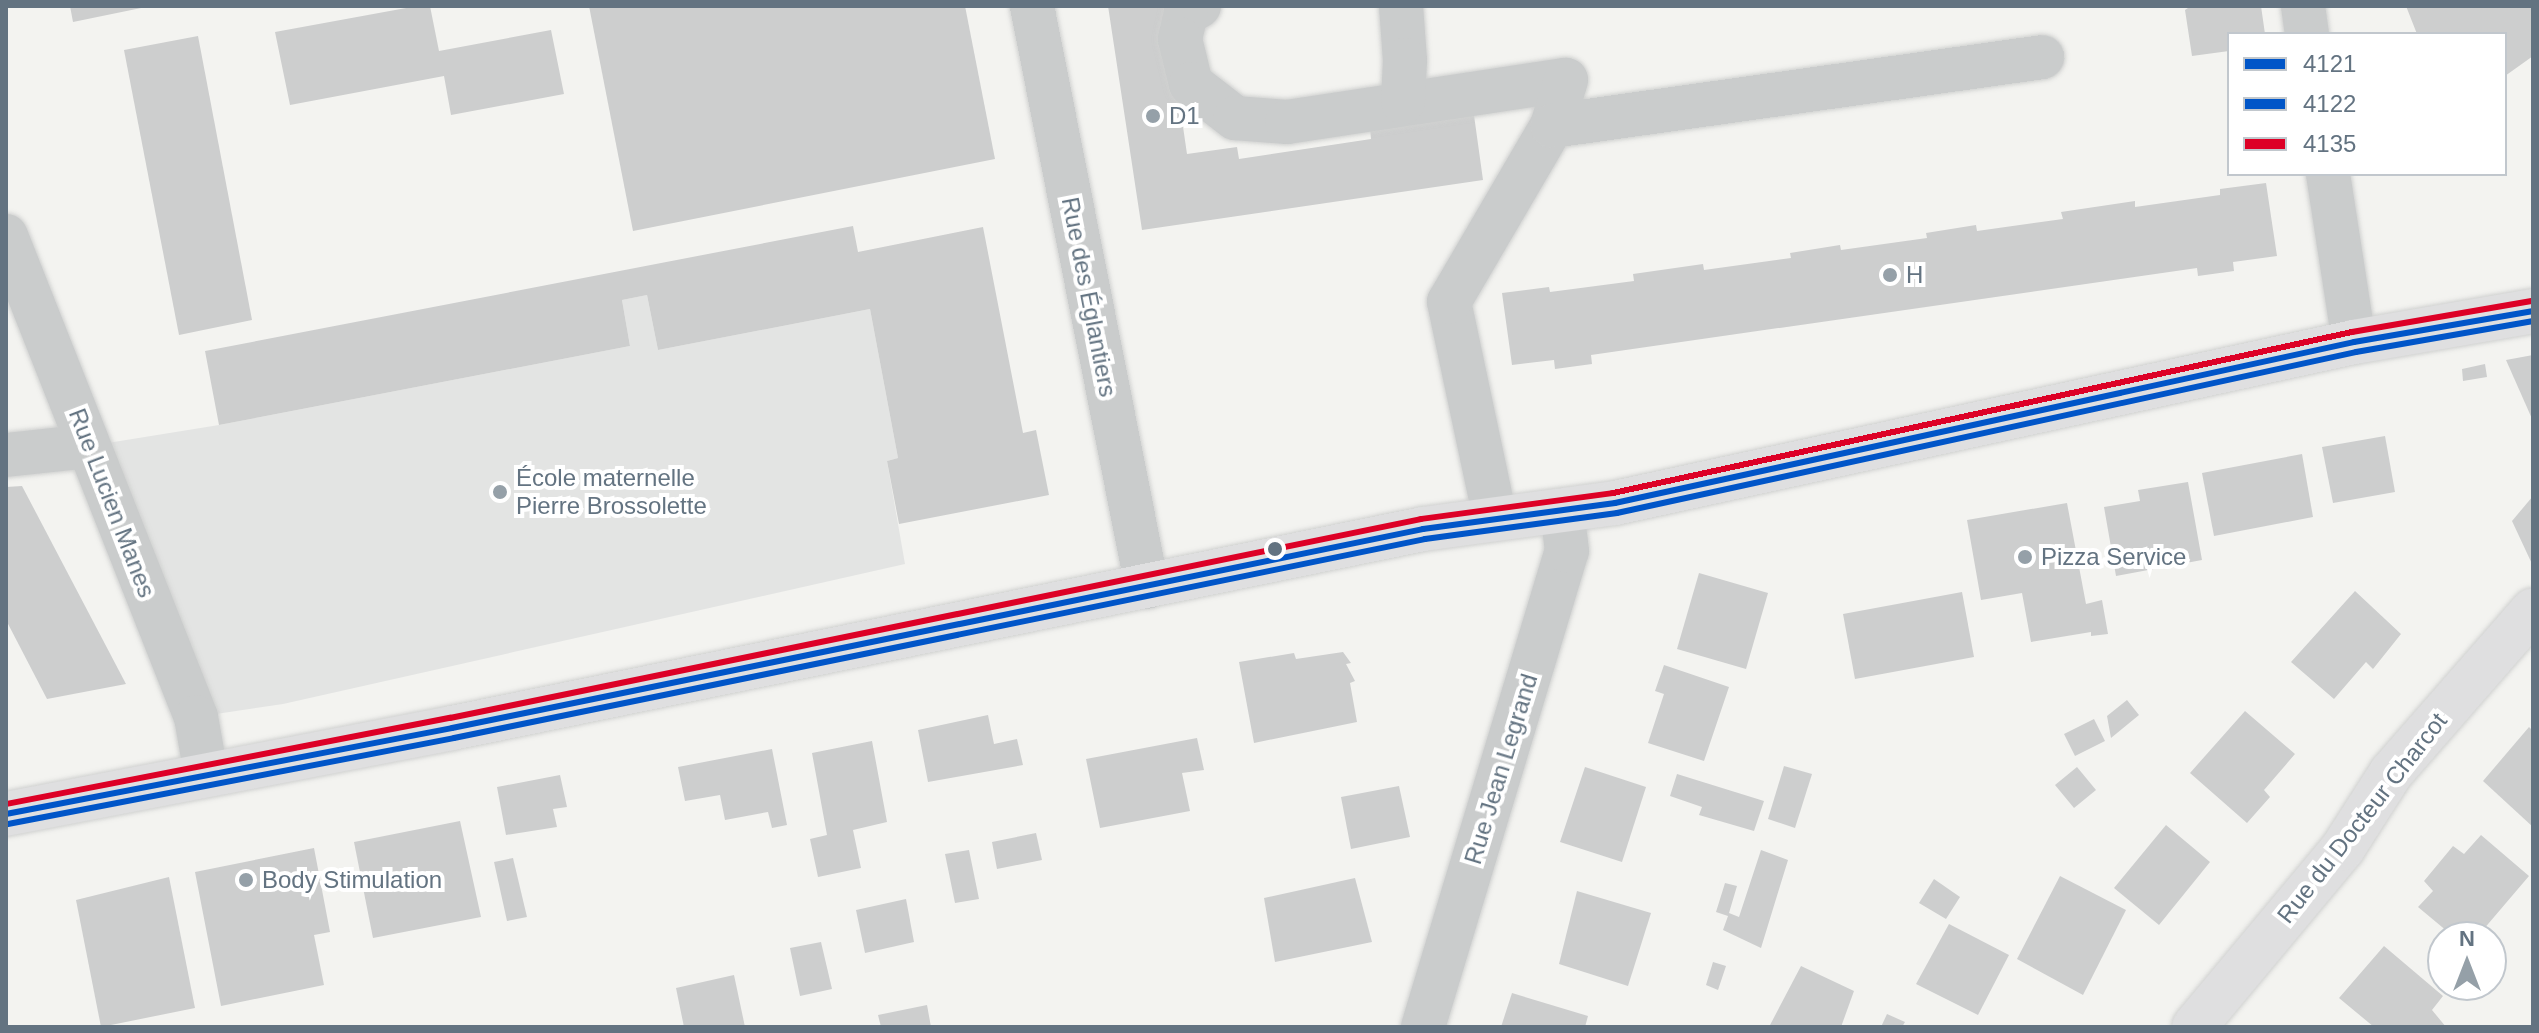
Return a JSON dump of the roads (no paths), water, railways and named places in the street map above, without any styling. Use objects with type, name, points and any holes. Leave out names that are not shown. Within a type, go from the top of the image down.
[{"type":"street","name":"Rue des Églantiers","points":[[1032,6],[1147,587]]},
{"type":"street","points":[[1199,6],[1186,13],[1180,39],[1191,84],[1235,118],[1287,122],[1403,102],[1566,80],[1552,126],[1449,302],[1495,518]]},
{"type":"street","points":[[1401,6],[1405,60],[1403,102]]},
{"type":"street","points":[[2303,6],[2307,32]]},
{"type":"street","points":[[1552,126],[2042,57]]},
{"type":"street","points":[[2328,176],[2354,342]]},
{"type":"street","name":"Rue Lucien Manes","points":[[6,236],[196,717],[206,774]]},
{"type":"street","points":[[6,814],[1147,587],[1423,529],[1615,503],[2354,342],[2533,311]]},
{"type":"street","points":[[6,455],[89,446]]},
{"type":"street","name":"Rue Jean Legrand","points":[[1423,1027],[1567,551],[1562,510]]},
{"type":"street","name":"Rue du Docteur Charcot","points":[[2194,1027],[2343,848],[2391,773],[2533,610]]},
{"type":"place","name":"D1","points":[[1153,116]]},
{"type":"place","name":"H","points":[[1890,275]]},
{"type":"place","name":"École maternelle Pierre Brossolette","points":[[500,492]]},
{"type":"place","name":"Pizza Service","points":[[2025,557]]},
{"type":"place","name":"Body Stimulation","points":[[246,880]]}]
